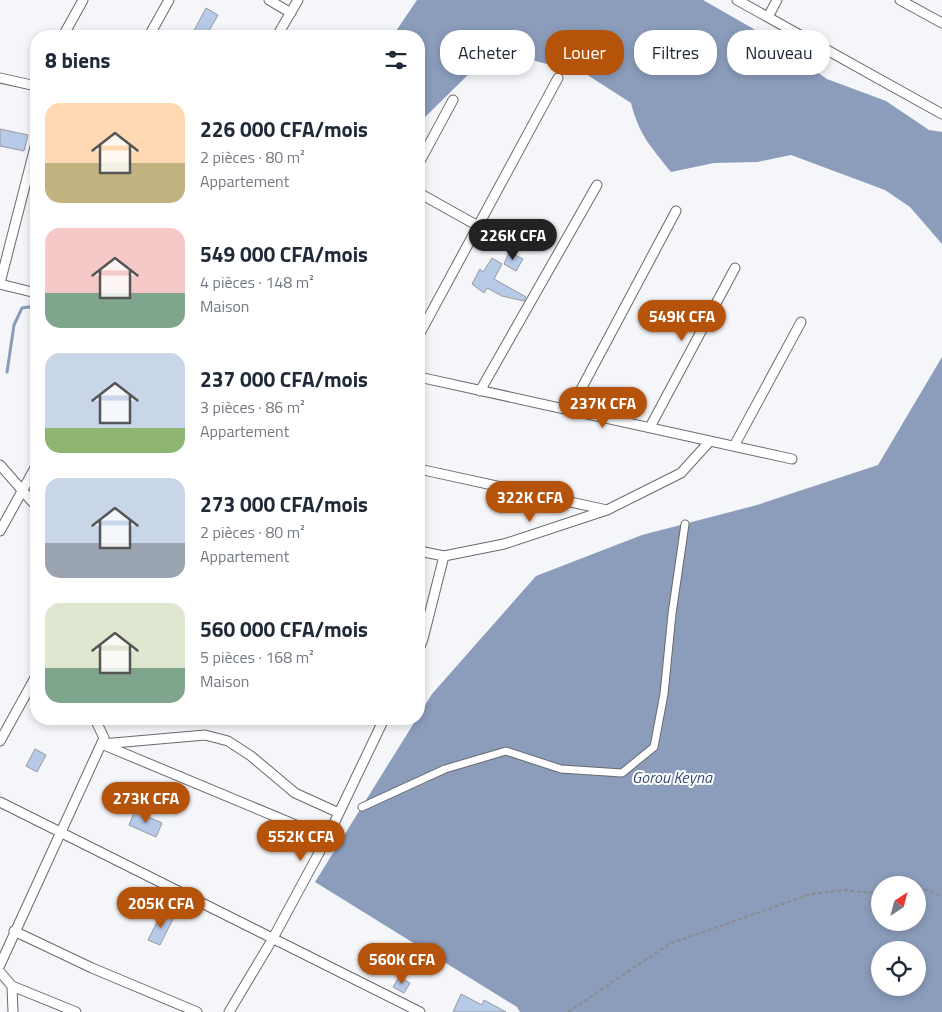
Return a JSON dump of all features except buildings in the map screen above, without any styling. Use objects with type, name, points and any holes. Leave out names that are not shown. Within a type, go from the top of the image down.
[{"type":"street","points":[[66,30],[83,0]]},
{"type":"street","points":[[152,30],[169,0]]},
{"type":"street","points":[[269,0],[291,13]]},
{"type":"street","points":[[281,30],[298,0]]},
{"type":"street","points":[[737,0],[942,114]]},
{"type":"street","points":[[768,17],[777,0]]},
{"type":"street","points":[[900,0],[942,24]]},
{"type":"street","points":[[0,78],[30,84]]},
{"type":"street","points":[[425,324],[558,78]]},
{"type":"street","points":[[425,152],[453,100]]},
{"type":"street","points":[[30,166],[0,283],[30,290]]},
{"type":"street","points":[[480,390],[597,184]]},
{"type":"street","points":[[425,196],[478,226]]},
{"type":"street","points":[[570,410],[676,211]]},
{"type":"street","points":[[650,427],[735,268]]},
{"type":"street","points":[[734,446],[801,322]]},
{"type":"street","points":[[425,378],[792,459]]},
{"type":"street","points":[[425,552],[444,556],[504,544],[608,510],[681,473],[710,441]]},
{"type":"street","points":[[0,465],[30,499]]},
{"type":"street","points":[[425,470],[608,510]]},
{"type":"street","points":[[0,531],[30,477]]},
{"type":"street","points":[[362,807],[446,769],[506,750],[561,769],[622,773],[654,747],[664,694],[672,614],[685,524]]},
{"type":"street","points":[[425,625],[444,556]]},
{"type":"street","points":[[0,741],[3,729],[30,686]]},
{"type":"street","points":[[0,965],[102,744],[104,738],[98,725]]},
{"type":"street","points":[[230,1012],[272,940],[327,838],[381,725]]},
{"type":"street","points":[[102,744],[205,735],[228,741],[251,756],[295,793],[339,813]]},
{"type":"street","points":[[102,744],[327,838]]},
{"type":"street","points":[[0,802],[272,940],[420,1012]]},
{"type":"street","points":[[14,932],[178,1009],[197,1012]]},
{"type":"street","points":[[0,972],[12,986],[76,1012]]},
{"type":"street","points":[[12,986],[12,1012]]},
{"type":"path","points":[[568,1012],[669,944],[811,894],[846,890],[871,893]]},
{"type":"path","points":[[926,890],[942,896]]},
{"type":"water","points":[[417,0],[703,0],[755,30],[727,30],[727,75],[821,75],[827,79],[886,101],[929,130],[942,132],[942,244],[910,207],[885,190],[791,155],[757,162],[714,163],[671,172],[642,132],[631,103],[588,75],[624,75],[624,30],[545,30],[545,63],[535,61],[535,30],[440,30],[440,75],[468,75],[425,117],[425,30],[397,30]]},
{"type":"water","name":"Gorou Keyna","points":[[942,357],[942,1012],[520,1012],[517,1007],[315,882],[413,725],[425,725],[425,705],[432,694],[536,576],[642,535],[757,505],[878,465]]},
{"type":"waterway","points":[[7,372],[14,325],[22,308],[30,307]]}]
